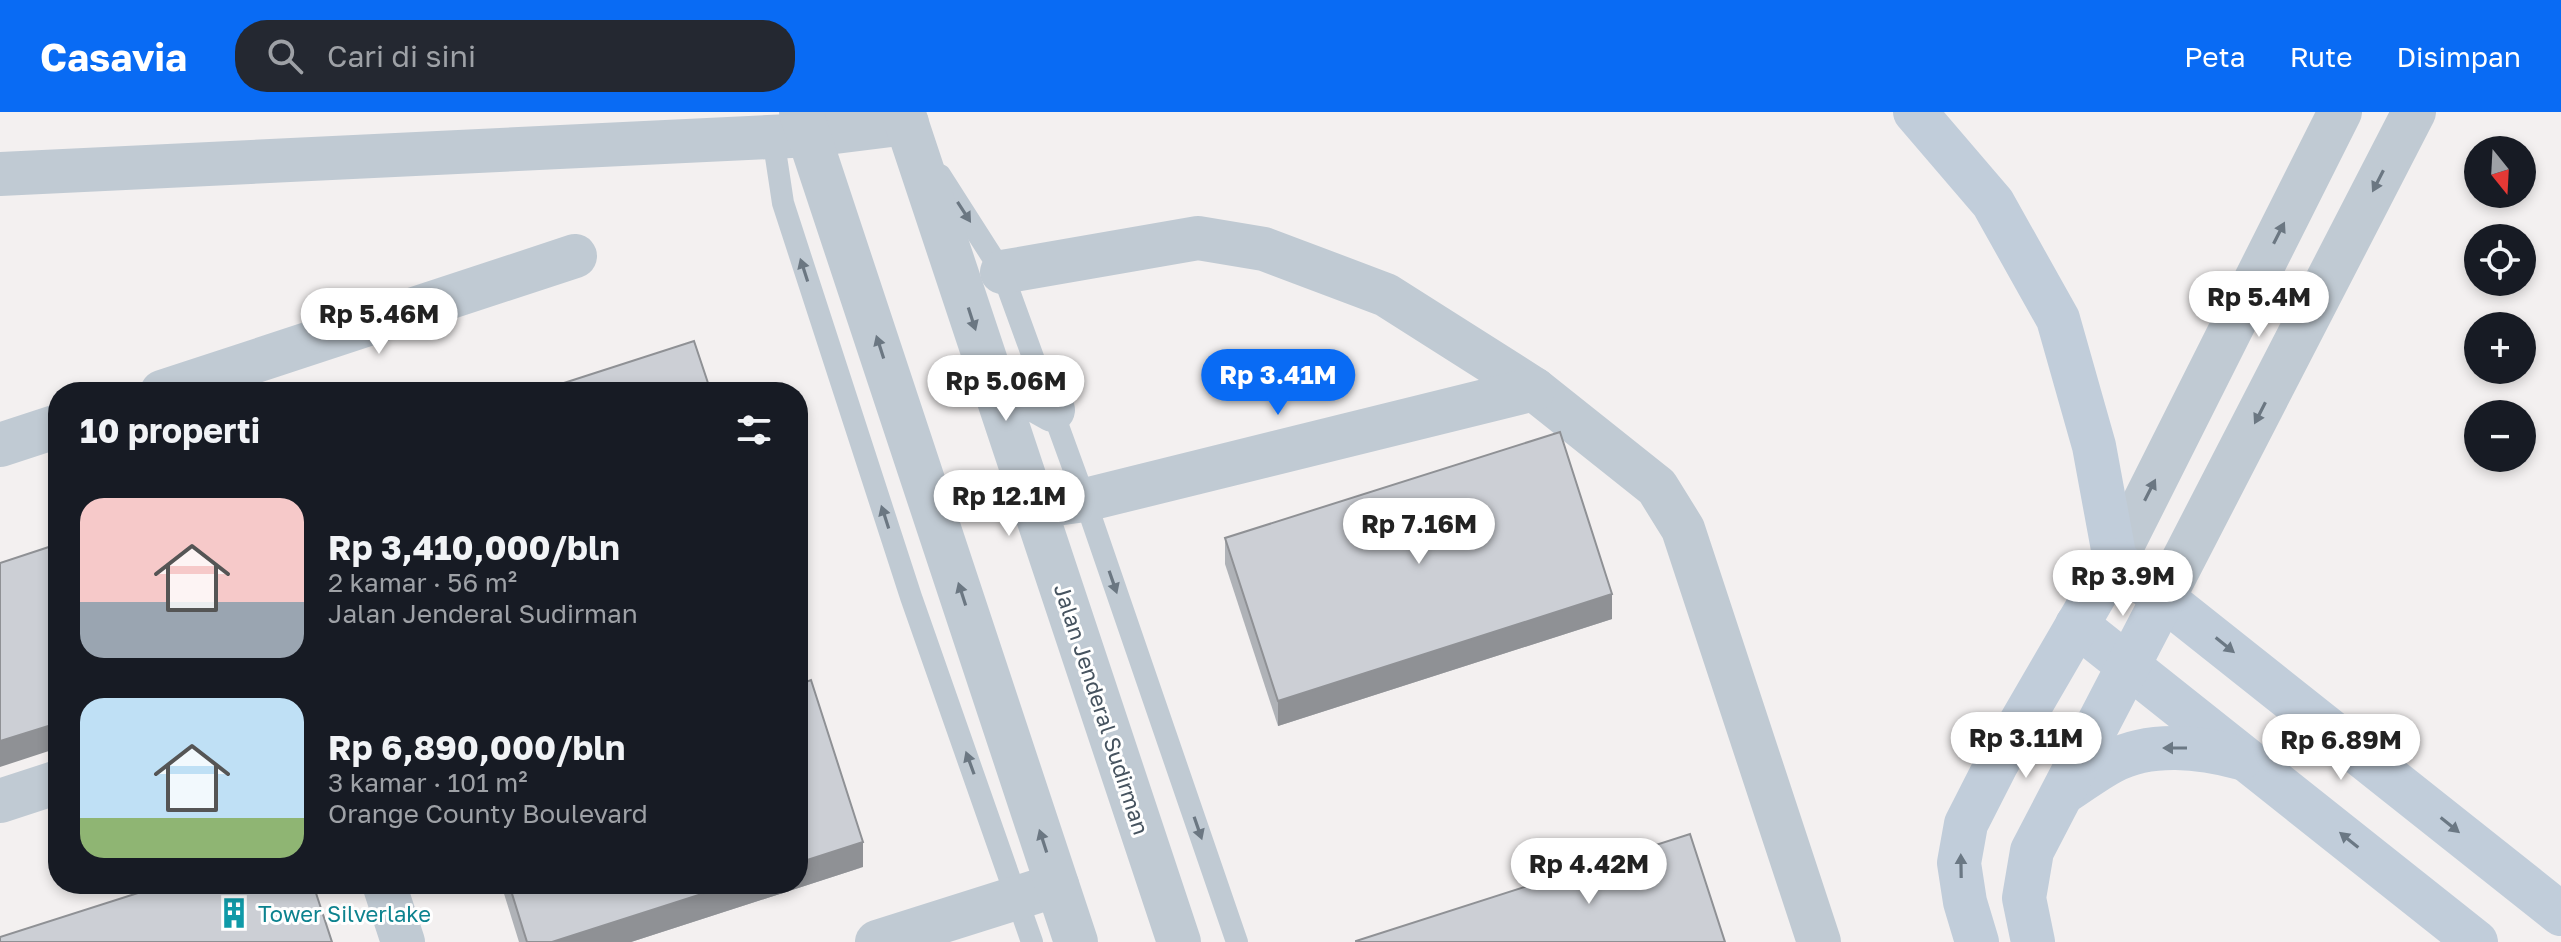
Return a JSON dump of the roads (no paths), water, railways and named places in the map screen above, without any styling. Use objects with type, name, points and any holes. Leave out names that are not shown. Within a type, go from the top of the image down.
[{"type":"main road","points":[[1915,112],[1993,203],[2058,319],[2094,446],[2115,560],[1996,765],[1966,824],[1959,863],[1965,902],[1977,942]]},
{"type":"main road","points":[[2115,560],[2561,914]]},
{"type":"main road","points":[[2033,942],[2024,898],[2032,851],[2164,597]]},
{"type":"main road","points":[[2077,625],[2476,942]]},
{"type":"main road","points":[[2059,796],[2114,760],[2159,748],[2206,748],[2251,761]]},
{"type":"street","points":[[2115,560],[2340,112]]},
{"type":"street","points":[[2164,597],[2414,112]]},
{"type":"street","points":[[0,174],[795,128],[905,118]]},
{"type":"street","name":"Jalan Jenderal Sudirman","points":[[905,118],[1179,942]]},
{"type":"street","points":[[795,128],[1038,892],[1076,942]]},
{"type":"street","points":[[1002,272],[1198,238],[1264,249],[1386,295],[1534,389],[1657,487],[1683,529],[1819,942]]},
{"type":"street","points":[[192,382],[575,256]]},
{"type":"street","points":[[992,376],[1053,410]]},
{"type":"street","points":[[1034,507],[1085,500],[1534,389]]},
{"type":"street","points":[[0,445],[48,429]]},
{"type":"street","points":[[0,801],[48,785]]},
{"type":"street","points":[[877,942],[1038,892]]},
{"type":"street","points":[[387,894],[403,942]]},
{"type":"lane","points":[[905,118],[1002,272],[1085,500],[1237,942]]},
{"type":"lane","points":[[1032,942],[1038,892]]},
{"type":"place","name":"Tower Silverlake","points":[[234,913]]}]
